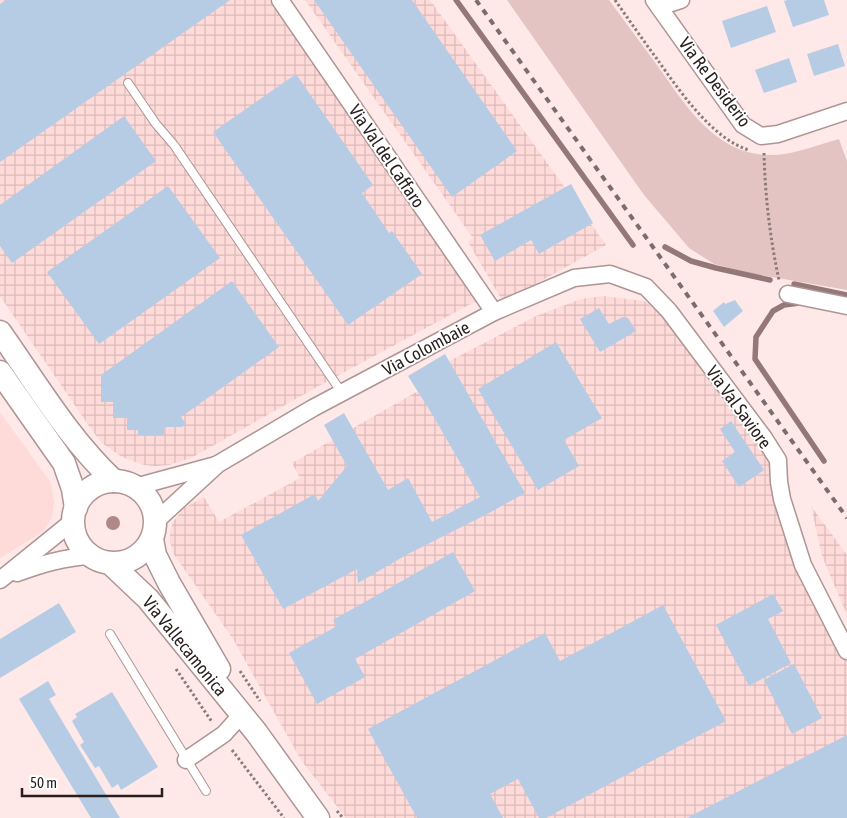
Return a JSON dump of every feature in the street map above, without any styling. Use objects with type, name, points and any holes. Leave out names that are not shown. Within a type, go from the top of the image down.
[{"type":"main road","points":[[0,332],[78,443],[96,465],[143,494],[149,502],[154,512],[153,530],[146,548],[135,557],[120,563],[101,559],[82,547],[75,535],[73,489],[64,463],[0,372]]},
{"type":"main road","points":[[75,515],[80,499],[87,492],[104,482],[124,484]]},
{"type":"main road","name":"Via Vallecamonica","points":[[153,530],[155,555],[169,583],[256,732]]},
{"type":"main road","name":"Via Vallecamonica","points":[[101,559],[148,599],[256,732],[318,818]]},
{"type":"street","name":"Via Val del Caffaro","points":[[280,0],[494,312]]},
{"type":"street","points":[[657,4],[681,0]]},
{"type":"street","name":"Via Re Desiderio","points":[[657,4],[743,125],[761,136],[778,134],[847,112]]},
{"type":"street","name":"Via Colombaie","points":[[153,530],[218,464],[342,392],[494,312],[574,278],[610,274],[646,288]]},
{"type":"street","name":"Via Val Saviore","points":[[646,288],[669,311],[764,438],[778,460],[778,482],[782,499],[803,565],[847,651]]},
{"type":"street","points":[[788,294],[847,306]]},
{"type":"street","name":"Via Colombaie","points":[[124,484],[218,464]]},
{"type":"street","points":[[3,578],[75,515]]},
{"type":"street","points":[[3,578],[47,562],[73,557],[101,559]]},
{"type":"street","points":[[186,760],[222,736],[242,714]]},
{"type":"lane","points":[[128,82],[156,124],[174,145],[342,392]]},
{"type":"lane","points":[[110,634],[206,791]]},
{"type":"path","points":[[764,152],[773,244],[779,280],[788,294]]},
{"type":"path","points":[[174,665],[222,736],[284,818]]},
{"type":"shaded area","points":[[0,0],[270,0],[480,299],[326,382],[191,458],[169,465],[156,466],[144,465],[122,457],[102,443],[91,429],[0,296]]},
{"type":"shaded area","points":[[305,0],[430,0],[606,245],[503,302],[468,242],[473,238]]},
{"type":"shaded area","points":[[507,0],[609,0],[687,107],[711,132],[740,150],[757,154],[778,155],[839,139],[847,161],[847,290],[749,273],[714,264],[689,248],[644,195]]},
{"type":"shaded area","points":[[603,296],[644,301],[664,315],[781,470],[785,505],[847,651],[847,818],[346,818],[301,760],[233,639],[173,553],[170,532],[173,522],[184,508],[204,497],[219,522],[300,478],[292,463],[418,391],[413,380],[536,316],[581,299]]},
{"type":"shaded area","points":[[0,412],[51,483],[54,502],[52,517],[44,530],[0,558]]},
{"type":"shaded area","points":[[811,506],[847,555],[847,615],[822,556]]},
{"type":"building","points":[[6,0],[230,0],[0,162],[0,4]]},
{"type":"building","points":[[314,0],[412,0],[517,151],[452,197]]},
{"type":"building","points":[[824,0],[829,15],[793,27],[784,1]]},
{"type":"building","points":[[767,6],[776,32],[731,48],[722,21]]},
{"type":"building","points":[[838,44],[845,66],[814,76],[807,54]]},
{"type":"building","points":[[789,58],[797,82],[764,93],[755,70]]},
{"type":"building","points":[[296,74],[373,185],[362,193],[389,233],[392,231],[422,274],[348,325],[213,132]]},
{"type":"building","points":[[124,116],[156,161],[12,263],[0,246],[0,205]]},
{"type":"building","points":[[571,184],[593,223],[539,254],[531,240],[495,261],[480,235]]},
{"type":"building","points":[[168,186],[220,258],[99,344],[47,272]]},
{"type":"building","points":[[232,281],[279,347],[181,417],[186,424],[182,427],[164,427],[164,435],[138,435],[138,430],[127,430],[127,418],[113,418],[113,402],[101,402],[101,375]]},
{"type":"building","points":[[735,300],[743,311],[724,327],[713,311],[724,302],[725,304]]},
{"type":"building","points":[[599,308],[609,324],[623,317],[628,318],[636,331],[600,352],[580,319]]},
{"type":"building","points":[[556,342],[602,418],[564,440],[579,466],[538,490],[478,389]]},
{"type":"building","points":[[445,354],[525,493],[408,554],[358,583],[357,569],[283,609],[241,535],[315,494],[318,501],[347,466],[324,425],[344,413],[388,490],[408,478],[432,522],[480,497],[408,376]]},
{"type":"building","points":[[731,421],[764,470],[739,487],[722,461],[735,452],[720,429]]},
{"type":"building","points":[[453,552],[475,591],[355,659],[365,677],[317,704],[289,653],[337,626],[333,620]]},
{"type":"building","points":[[773,594],[783,611],[768,619],[791,663],[749,686],[716,625]]},
{"type":"building","points":[[59,603],[76,632],[0,678],[0,639]]},
{"type":"building","points":[[663,605],[726,721],[546,818],[539,818],[518,779],[490,794],[503,818],[417,818],[368,729],[545,633],[560,661]]},
{"type":"building","points":[[794,664],[822,718],[792,734],[764,680]]},
{"type":"building","points":[[48,681],[56,695],[49,699],[120,818],[91,818],[19,699]]},
{"type":"building","points":[[112,692],[158,767],[121,790],[118,784],[112,788],[99,766],[95,768],[80,745],[84,742],[72,721],[77,717],[75,714]]},
{"type":"building","points":[[847,735],[847,818],[687,818]]},
{"type":"waterway","points":[[456,0],[633,245]]},
{"type":"waterway","points":[[665,247],[691,261],[770,280]]},
{"type":"waterway","points":[[794,284],[847,295]]},
{"type":"waterway","points":[[799,303],[784,305],[773,311],[756,337],[755,359],[824,461]]},
{"type":"railway","points":[[476,0],[847,518]]}]
